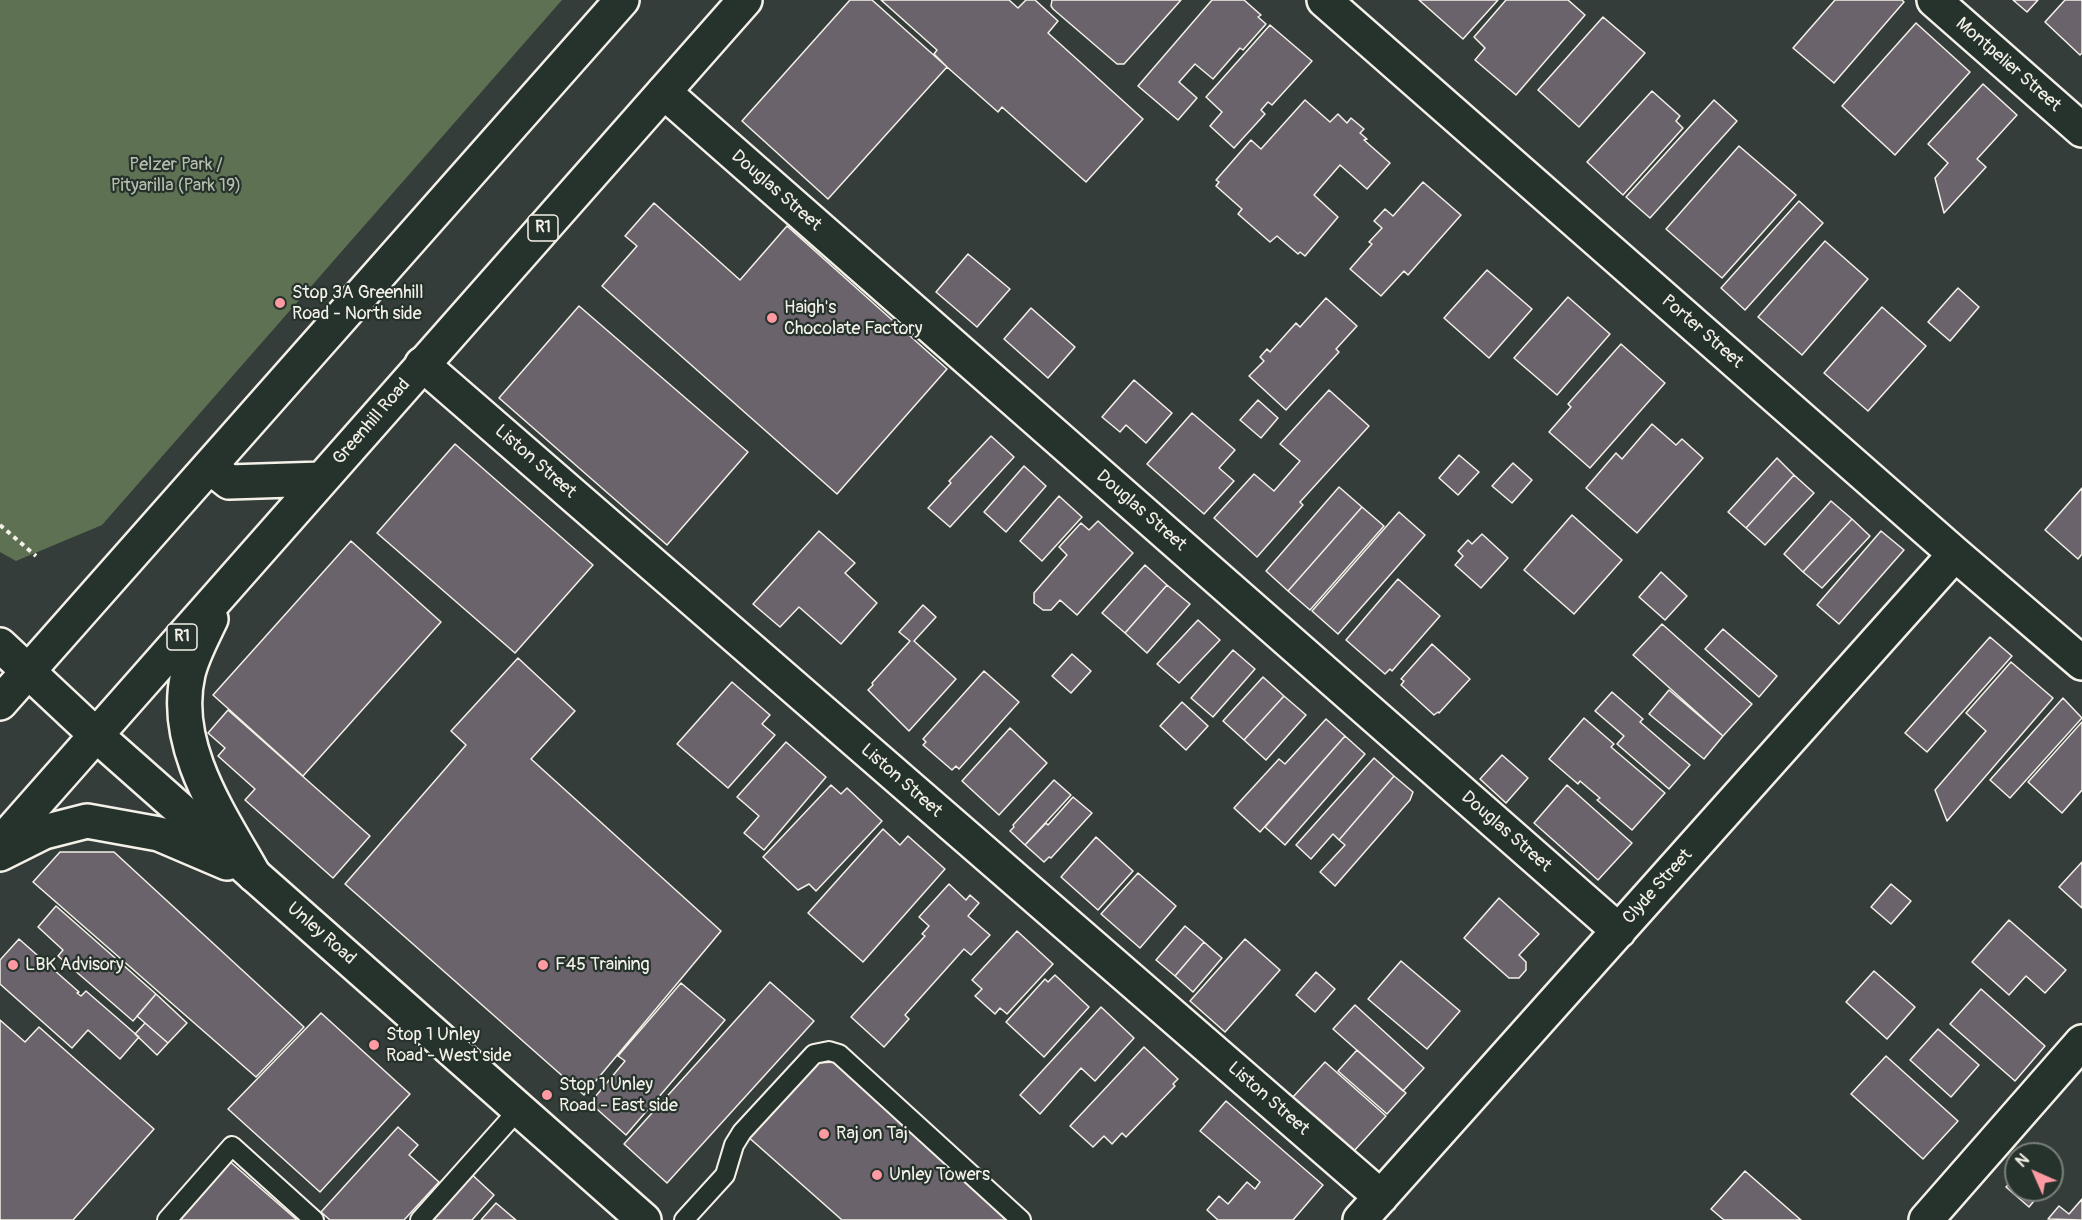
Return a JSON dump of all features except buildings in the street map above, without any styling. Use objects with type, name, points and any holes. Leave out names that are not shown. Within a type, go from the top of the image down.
[{"type":"main road","points":[[0,703],[622,0]]},
{"type":"main road","name":"Greenhill Road","points":[[0,844],[745,0]]},
{"type":"main road","name":"Porter Street","points":[[1324,0],[2082,663]]},
{"type":"main road","name":"Montpelier Street","points":[[1934,0],[2082,130]]},
{"type":"main road","name":"Douglas Street","points":[[663,92],[1619,931]]},
{"type":"main road","name":"Liston Street","points":[[422,364],[1370,1208]]},
{"type":"main road","points":[[216,459],[219,474],[229,482],[322,479]]},
{"type":"main road","name":"Clyde Street","points":[[1370,1208],[1955,554]]},
{"type":"main road","points":[[224,590],[188,674],[185,712],[192,753],[214,804],[254,875]]},
{"type":"main road","name":"Unley Road","points":[[0,645],[96,735],[644,1220]]},
{"type":"main road","points":[[0,854],[44,832],[87,821],[159,834],[254,875]]},
{"type":"main road","points":[[1926,1220],[2082,1042]]},
{"type":"lane","points":[[684,1220],[725,1175],[734,1145],[742,1132],[814,1054],[830,1051],[839,1054],[1021,1220]]},
{"type":"lane","points":[[420,1220],[519,1109]]},
{"type":"lane","points":[[166,1220],[232,1146],[314,1220]]},
{"type":"path","points":[[0,525],[36,556]]},
{"type":"green space","name":"Pelzer Park / Pityarilla (Park 19)","points":[[0,0],[562,0],[102,525],[16,561],[0,552]]},
{"type":"place","name":"Stop 3A Greenhill Road - North side","points":[[280,303]]},
{"type":"place","name":"Haigh's Chocolate Factory","points":[[772,318]]},
{"type":"place","name":"LBK Advisory","points":[[13,965]]},
{"type":"place","name":"F45 Training","points":[[543,965]]},
{"type":"place","name":"Stop 1 Unley Road - West side","points":[[374,1045]]},
{"type":"place","name":"Stop 1 Unley Road - East side","points":[[547,1095]]},
{"type":"place","name":"Raj on Taj","points":[[824,1134]]},
{"type":"place","name":"Unley Towers","points":[[877,1175]]}]
